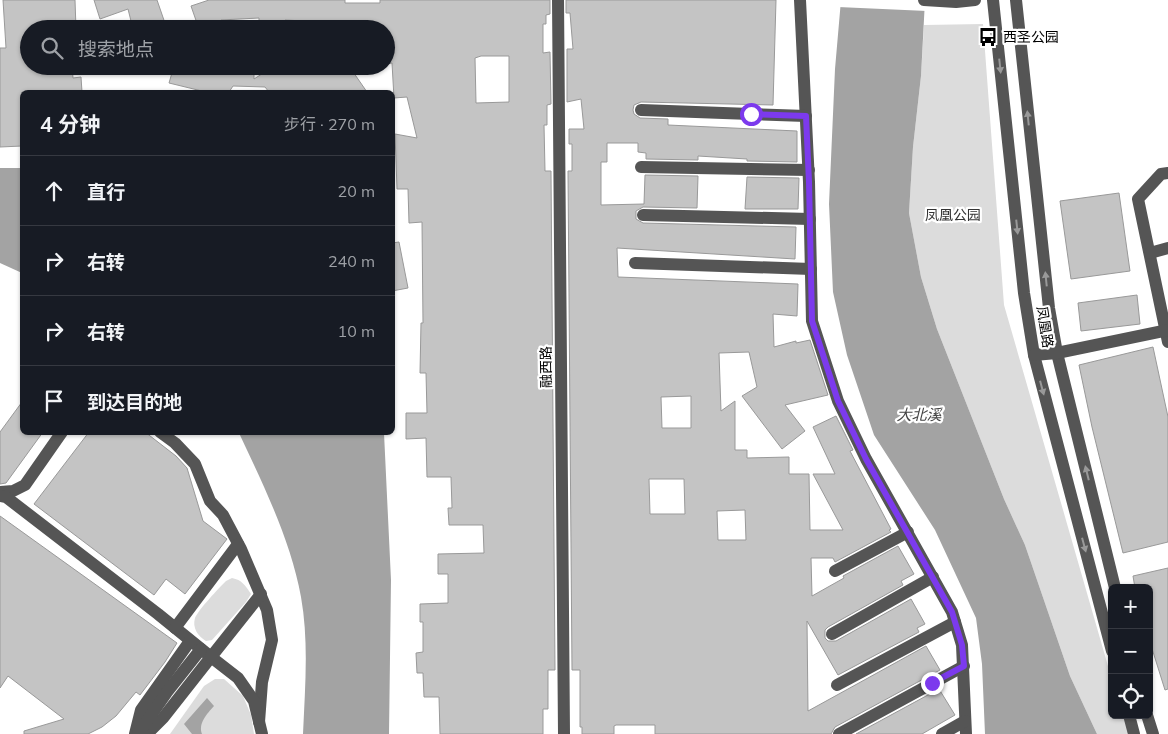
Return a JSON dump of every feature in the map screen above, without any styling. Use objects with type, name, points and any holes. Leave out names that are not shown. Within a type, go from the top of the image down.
[{"type":"street","name":"融西路","points":[[558,0],[564,734]]},
{"type":"street","points":[[800,0],[809,170],[812,321],[838,401],[866,459],[952,612],[962,645],[966,728],[942,734]]},
{"type":"street","points":[[924,0],[956,2],[975,0]]},
{"type":"street","name":"凤凰路","points":[[993,0],[1024,293],[1034,355],[1108,636]]},
{"type":"street","name":"凤凰路","points":[[1016,0],[1049,308],[1057,353],[1114,584]]},
{"type":"street","points":[[641,110],[806,116]]},
{"type":"street","points":[[641,167],[809,170]]},
{"type":"street","points":[[1034,355],[1167,335],[1138,199],[1161,174],[1168,173]]},
{"type":"street","points":[[643,215],[810,219]]},
{"type":"street","points":[[1150,253],[1168,248]]},
{"type":"street","points":[[635,263],[811,269]]},
{"type":"street","points":[[0,492],[13,491],[25,485],[60,435]]},
{"type":"street","points":[[164,435],[175,443],[195,464],[210,501],[223,515],[238,544],[267,610],[272,640],[262,682],[261,728]]},
{"type":"street","points":[[0,496],[6,497],[238,678],[254,701],[261,728]]},
{"type":"street","points":[[835,572],[908,532]]},
{"type":"street","points":[[176,628],[238,544]]},
{"type":"street","points":[[832,634],[933,577]]},
{"type":"street","points":[[137,734],[167,692],[260,594]]},
{"type":"street","points":[[837,685],[955,622]]},
{"type":"street","points":[[137,734],[141,710],[190,640]]},
{"type":"street","points":[[147,734],[163,718],[206,653]]},
{"type":"street","points":[[839,734],[964,666]]},
{"type":"street","points":[[1130,719],[1134,734]]},
{"type":"street","points":[[1149,719],[1153,734]]},
{"type":"green space","name":"凤凰公园","points":[[983,24],[1004,305],[1108,666],[1108,719],[1125,719],[1130,733],[1097,734],[1070,676],[1025,545],[1004,499],[937,329],[921,277],[909,213],[924,25]]},
{"type":"green space","points":[[232,578],[243,583],[251,594],[212,640],[206,641],[196,631],[194,625],[195,618],[226,581]]},
{"type":"green space","points":[[215,679],[224,679],[243,696],[251,715],[254,734],[170,734],[204,686]]},
{"type":"water","name":"大北溪","points":[[841,0],[925,0],[921,76],[913,147],[909,213],[921,277],[937,329],[1004,499],[1025,545],[1070,676],[1097,734],[985,734],[982,664],[976,618],[935,530],[874,435],[847,355],[833,292],[829,204],[835,69]]},
{"type":"water","points":[[0,168],[20,168],[20,272],[0,263]]},
{"type":"water","points":[[240,435],[384,435],[391,580],[389,734],[303,734],[306,648],[301,597],[290,555],[267,493]]},
{"type":"water","points":[[207,698],[214,706],[202,722],[202,734],[192,734],[184,724]]},
{"type":"pier","points":[[838,0],[927,0],[927,11],[838,7]]},
{"type":"building","points":[[3,0],[75,0],[76,20],[20,20],[20,75],[73,75],[73,78],[81,77],[82,90],[20,90],[20,146],[0,147],[0,48],[6,48]]},
{"type":"building","points":[[94,0],[157,0],[164,20],[131,20],[128,9],[100,19]]},
{"type":"building","points":[[209,0],[345,0],[345,3],[380,3],[380,0],[550,0],[550,14],[546,15],[546,24],[543,24],[543,53],[550,52],[551,104],[547,105],[547,125],[544,125],[545,171],[551,171],[555,670],[548,670],[548,709],[543,709],[543,734],[440,734],[439,697],[424,697],[423,673],[417,673],[416,653],[423,652],[423,622],[420,622],[420,604],[448,603],[448,574],[438,574],[438,554],[484,553],[483,525],[449,525],[448,508],[452,508],[451,477],[427,477],[426,438],[406,439],[406,413],[427,413],[426,373],[420,373],[421,323],[423,323],[422,222],[409,223],[408,189],[397,189],[395,134],[417,138],[407,97],[395,98],[393,75],[395,75],[395,20],[259,20],[259,18],[196,20],[191,6]],"holes":[[[481,56],[509,56],[509,102],[476,103],[475,58]]]},
{"type":"building","points":[[566,0],[776,0],[773,105],[641,102],[634,105],[633,110],[634,114],[640,118],[668,119],[668,125],[797,131],[797,162],[747,161],[747,159],[698,156],[698,160],[646,159],[646,153],[638,152],[638,143],[607,143],[607,162],[601,162],[601,205],[644,204],[645,175],[698,176],[697,208],[643,207],[636,211],[636,219],[643,223],[796,227],[795,259],[617,248],[618,277],[798,284],[797,316],[773,314],[774,347],[796,341],[796,343],[810,340],[828,395],[785,405],[805,431],[782,449],[742,396],[757,387],[749,352],[719,353],[721,411],[735,401],[735,450],[747,450],[747,458],[789,457],[789,474],[809,474],[810,530],[843,530],[813,474],[835,474],[813,427],[836,416],[853,450],[850,451],[891,532],[835,562],[833,558],[811,558],[812,596],[844,578],[843,576],[898,546],[914,574],[901,581],[903,585],[828,627],[825,630],[825,638],[828,641],[836,641],[911,599],[925,624],[917,628],[919,632],[838,675],[807,621],[808,711],[926,646],[940,670],[835,727],[831,734],[655,734],[655,725],[616,725],[614,726],[614,734],[582,734],[582,727],[580,727],[580,670],[572,670],[568,171],[572,171],[572,144],[569,144],[569,129],[584,129],[581,99],[567,102],[567,49],[573,49],[570,13],[566,13]],"holes":[[[691,396],[691,428],[662,428],[661,397]],[[649,479],[684,479],[685,514],[650,514]],[[745,510],[746,540],[718,540],[717,511]]]},
{"type":"building","points":[[171,75],[254,75],[254,79],[260,75],[355,75],[366,90],[267,90],[265,87],[233,86],[230,90],[198,90],[169,83]]},
{"type":"building","points":[[747,177],[799,178],[798,209],[745,209]]},
{"type":"building","points":[[1119,193],[1130,271],[1071,279],[1060,201]]},
{"type":"building","points":[[399,242],[408,288],[395,290],[395,243]]},
{"type":"building","points":[[1137,295],[1140,324],[1081,331],[1078,303]]},
{"type":"building","points":[[1153,347],[1168,417],[1168,542],[1123,553],[1079,365]]},
{"type":"building","points":[[20,405],[20,435],[41,435],[6,483],[0,484],[0,432]]},
{"type":"building","points":[[87,435],[149,435],[176,456],[187,468],[203,521],[227,539],[185,594],[166,579],[154,595],[34,504]]},
{"type":"building","points":[[0,516],[177,643],[140,695],[136,692],[116,716],[102,727],[88,734],[24,734],[24,731],[64,719],[8,676],[0,688]]},
{"type":"building","points":[[1168,568],[1168,689],[1165,690],[1153,652],[1153,584],[1134,584],[1133,576]]},
{"type":"building","points":[[939,689],[955,715],[922,734],[856,734]]},
{"type":"place","name":"西圣公园","points":[[988,37]]},
{"type":"route","points":[[751,114],[806,116],[812,321],[838,401],[866,459],[952,612],[962,645],[964,666],[932,683]]}]
